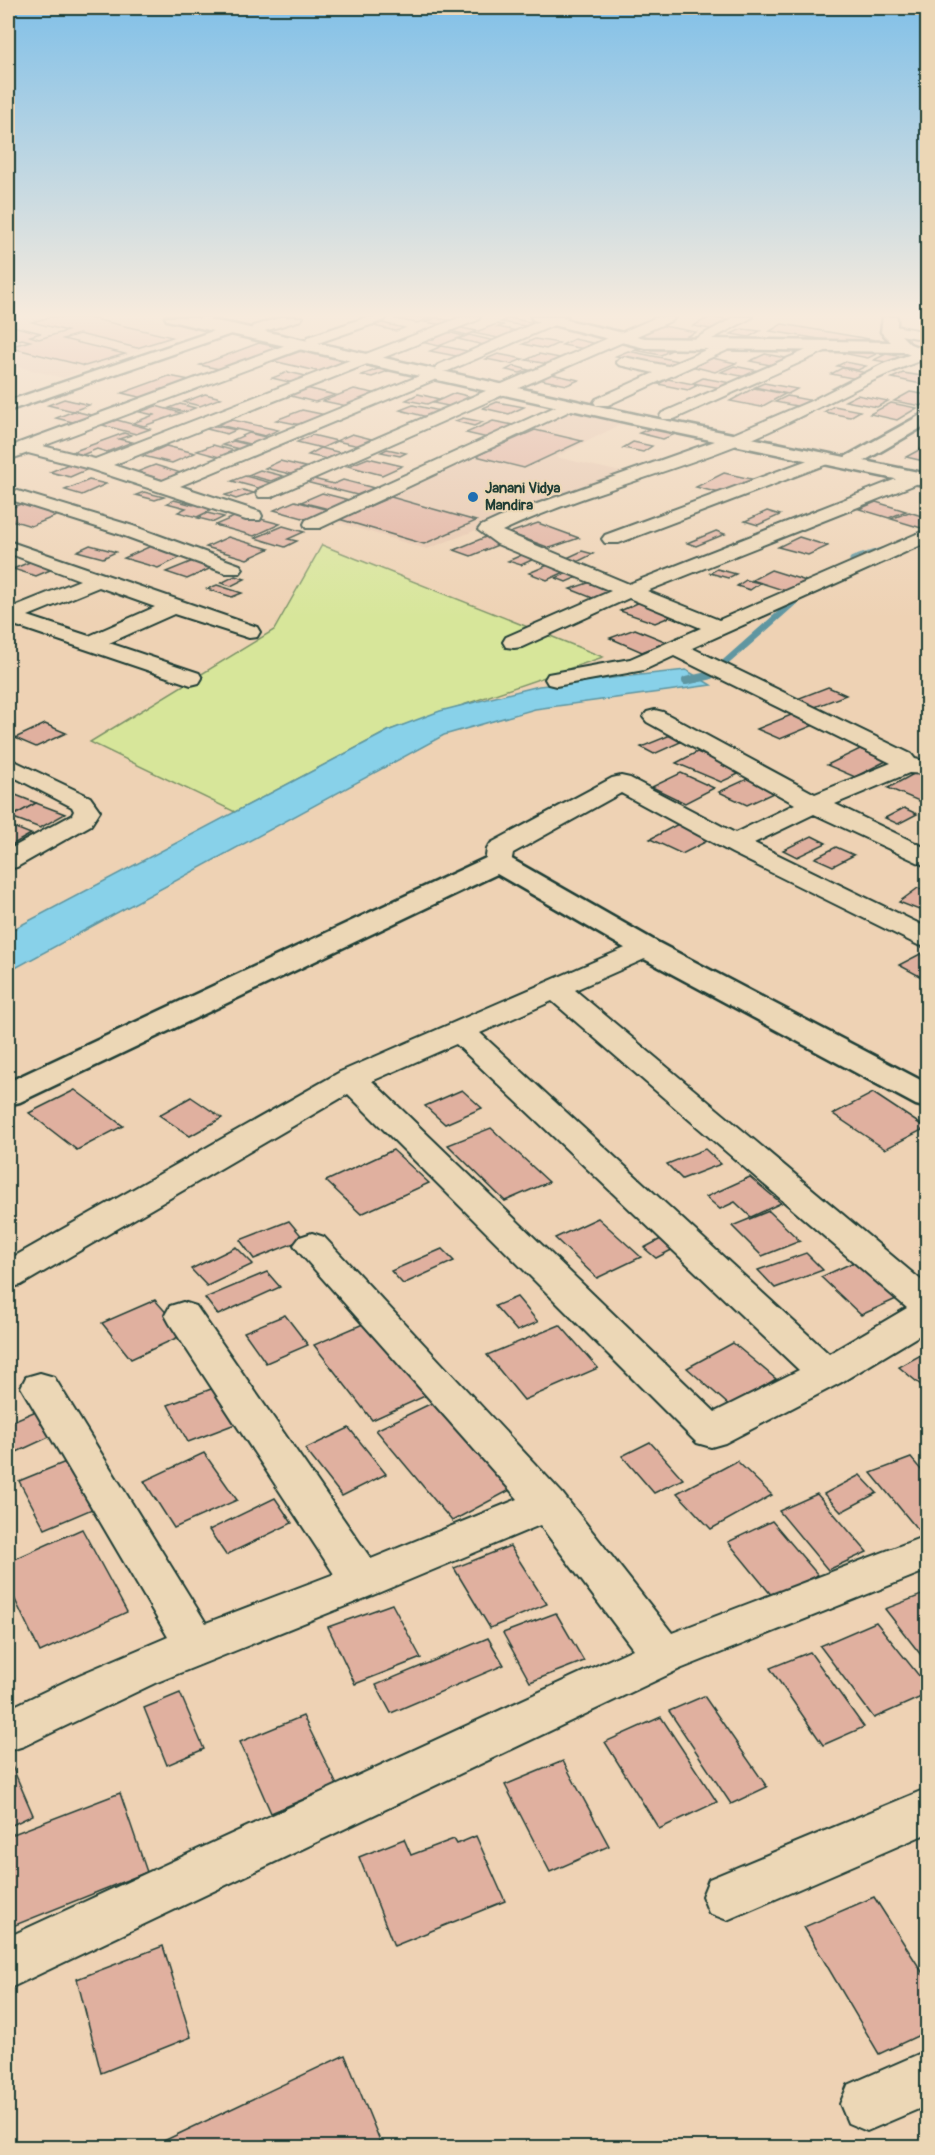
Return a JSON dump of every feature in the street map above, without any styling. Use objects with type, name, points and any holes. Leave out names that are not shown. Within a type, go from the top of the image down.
[{"type":"street","points":[[8,455],[101,418]]},
{"type":"street","points":[[96,465],[217,418]]},
{"type":"street","points":[[165,486],[331,418]]},
{"type":"street","points":[[265,493],[439,418]]},
{"type":"street","points":[[313,525],[543,418]]},
{"type":"street","points":[[638,418],[742,437],[923,477]]},
{"type":"street","points":[[674,418],[824,459],[851,460],[924,418]]},
{"type":"street","points":[[717,627],[504,540],[488,530],[510,520],[742,437],[786,418]]},
{"type":"street","points":[[316,424],[339,430]]},
{"type":"street","points":[[361,436],[456,459]]},
{"type":"street","points":[[26,447],[96,465],[253,516]]},
{"type":"street","points":[[612,539],[824,459]]},
{"type":"street","points":[[514,642],[631,590],[923,477]]},
{"type":"street","points":[[8,493],[126,530],[233,569]]},
{"type":"street","points":[[556,679],[636,665],[927,535]]},
{"type":"street","points":[[13,553],[249,632]]},
{"type":"street","points":[[96,581],[14,614],[14,618],[191,678]]},
{"type":"street","points":[[92,644],[173,607]]},
{"type":"street","points":[[673,647],[917,768]]},
{"type":"street","points":[[655,717],[814,804],[927,859]]},
{"type":"street","points":[[741,847],[739,844],[741,840],[814,804],[917,768]]},
{"type":"street","points":[[8,861],[82,820],[87,811],[81,802],[11,771]]},
{"type":"street","points":[[498,862],[500,849],[621,783],[741,847],[927,939]]},
{"type":"street","points":[[498,862],[646,948],[927,1098]]},
{"type":"street","points":[[8,1095],[498,862]]},
{"type":"street","points":[[8,1276],[351,1079],[646,948]]},
{"type":"street","points":[[556,989],[927,1306]]},
{"type":"street","points":[[460,1031],[826,1373]]},
{"type":"street","points":[[351,1079],[711,1432],[826,1373],[927,1313]]},
{"type":"street","points":[[312,1245],[547,1504],[664,1656]]},
{"type":"street","points":[[183,1315],[363,1581]]},
{"type":"street","points":[[40,1387],[196,1645]]},
{"type":"street","points":[[8,1731],[51,1708],[196,1645],[363,1581],[547,1504]]},
{"type":"street","points":[[8,1963],[664,1656],[927,1552]]},
{"type":"street","points":[[728,1896],[927,1810]]},
{"type":"street","points":[[867,2104],[927,2077]]},
{"type":"shaded area","name":"Janani Vidya Mandira","points":[[555,418],[599,418],[624,423],[556,457],[625,473],[427,549],[330,520]]},
{"type":"green space","points":[[322,545],[603,657],[390,730],[235,812],[90,742],[274,630]]},
{"type":"water","points":[[686,670],[711,685],[535,709],[444,735],[8,972],[8,932],[390,730],[440,711],[539,686]]},
{"type":"building","points":[[57,418],[98,418],[81,424]]},
{"type":"building","points":[[147,418],[168,418],[144,426],[133,423]]},
{"type":"building","points":[[282,418],[320,418],[301,425],[276,420]]},
{"type":"building","points":[[463,418],[483,422],[474,426],[455,421]]},
{"type":"building","points":[[228,419],[278,430],[265,436],[215,424]]},
{"type":"building","points":[[117,420],[150,429],[136,434],[102,425]]},
{"type":"building","points":[[493,421],[518,426],[492,439],[466,433]]},
{"type":"building","points":[[211,425],[236,430],[227,434],[203,428]]},
{"type":"building","points":[[654,427],[678,433],[663,439],[639,433]]},
{"type":"building","points":[[535,430],[582,441],[524,468],[476,456]]},
{"type":"building","points":[[124,433],[131,435],[119,439],[132,442],[107,452],[97,449],[82,455],[72,452]]},
{"type":"building","points":[[249,433],[273,439],[257,446],[233,440]]},
{"type":"building","points":[[352,434],[379,441],[364,447],[336,441]]},
{"type":"building","points":[[312,435],[337,441],[322,448],[297,442]]},
{"type":"building","points":[[233,441],[254,446],[244,450],[222,445]]},
{"type":"building","points":[[633,442],[652,446],[643,452],[623,448]]},
{"type":"building","points":[[213,445],[239,452],[223,458],[197,451]]},
{"type":"building","points":[[928,445],[928,462],[906,457]]},
{"type":"building","points":[[166,446],[195,453],[172,463],[143,456]]},
{"type":"building","points":[[321,448],[346,454],[332,460],[308,455]]},
{"type":"building","points":[[387,449],[406,453],[400,456],[381,452]]},
{"type":"building","points":[[368,458],[402,466],[382,475],[348,466]]},
{"type":"building","points":[[280,461],[309,468],[294,475],[265,468]]},
{"type":"building","points":[[73,462],[93,467],[70,477],[50,472]]},
{"type":"building","points":[[155,465],[181,473],[163,480],[137,472]]},
{"type":"building","points":[[260,470],[283,476],[271,481],[248,475]]},
{"type":"building","points":[[724,473],[756,480],[727,495],[696,487]]},
{"type":"building","points":[[245,476],[271,483],[258,488],[232,481]]},
{"type":"building","points":[[309,478],[334,484],[343,480],[374,488],[357,495],[302,481]]},
{"type":"building","points":[[89,480],[106,484],[82,495],[65,490]]},
{"type":"building","points":[[243,490],[254,493],[236,499],[225,495]]},
{"type":"building","points":[[144,492],[164,497],[155,500],[136,495]]},
{"type":"building","points":[[322,493],[349,500],[329,509],[301,502]]},
{"type":"building","points":[[391,497],[476,521],[424,544],[339,519]]},
{"type":"building","points":[[174,500],[193,505],[201,502],[220,506],[197,517],[178,512],[186,508],[167,503]]},
{"type":"building","points":[[295,501],[332,511],[310,520],[274,510]]},
{"type":"building","points":[[876,502],[906,511],[889,518],[859,509]]},
{"type":"building","points":[[23,503],[61,514],[31,526],[8,519],[8,509]]},
{"type":"building","points":[[767,511],[780,515],[758,525],[745,521]]},
{"type":"building","points":[[909,512],[928,518],[928,530],[891,519]]},
{"type":"building","points":[[207,513],[224,517],[214,522],[198,518]]},
{"type":"building","points":[[241,514],[280,524],[254,536],[215,525]]},
{"type":"building","points":[[538,523],[579,538],[550,548],[509,533]]},
{"type":"building","points":[[283,526],[304,532],[288,539],[297,541],[285,547],[255,538]]},
{"type":"building","points":[[716,531],[725,534],[696,546],[687,543]]},
{"type":"building","points":[[488,536],[505,542],[471,556],[454,550]]},
{"type":"building","points":[[228,537],[269,549],[247,559],[206,547]]},
{"type":"building","points":[[799,537],[828,546],[808,555],[778,547]]},
{"type":"building","points":[[90,545],[116,552],[103,558],[77,551]]},
{"type":"building","points":[[151,546],[184,556],[158,568],[124,558]]},
{"type":"building","points":[[582,551],[593,554],[577,562],[567,558]]},
{"type":"building","points":[[524,554],[536,558],[521,565],[508,561]]},
{"type":"building","points":[[32,561],[55,568],[36,576],[13,569]]},
{"type":"building","points":[[193,561],[214,567],[187,579],[166,572]]},
{"type":"building","points":[[548,565],[567,571],[547,580],[529,573]]},
{"type":"building","points":[[717,569],[736,574],[728,578],[710,573]]},
{"type":"building","points":[[771,570],[806,581],[786,591],[752,580]]},
{"type":"building","points":[[570,572],[580,576],[566,582],[556,578]]},
{"type":"building","points":[[235,576],[245,579],[231,586],[221,583]]},
{"type":"building","points":[[746,580],[760,583],[750,590],[737,586]]},
{"type":"building","points":[[591,582],[616,592],[595,599],[570,589]]},
{"type":"building","points":[[217,585],[242,593],[232,597],[207,589]]},
{"type":"building","points":[[642,601],[677,614],[655,623],[620,611]]},
{"type":"building","points":[[635,629],[667,642],[642,652],[610,638]]},
{"type":"building","points":[[828,687],[846,695],[815,707],[797,699]]},
{"type":"building","points":[[796,713],[819,723],[780,739],[757,729]]},
{"type":"building","points":[[45,724],[66,733],[36,747],[15,738]]},
{"type":"building","points":[[673,734],[685,740],[654,754],[641,747]]},
{"type":"building","points":[[860,749],[888,760],[855,777],[827,765]]},
{"type":"building","points":[[697,752],[743,772],[721,782],[676,763]]},
{"type":"building","points":[[919,771],[928,775],[928,796],[919,801],[888,788]]},
{"type":"building","points":[[681,773],[714,788],[685,803],[652,787]]},
{"type":"building","points":[[756,775],[784,788],[747,805],[719,792]]},
{"type":"building","points":[[8,792],[36,803],[8,819]]},
{"type":"building","points":[[36,803],[65,814],[40,828],[11,817]]},
{"type":"building","points":[[904,808],[917,814],[898,824],[885,818]]},
{"type":"building","points":[[682,822],[715,837],[682,854],[650,839]]},
{"type":"building","points":[[8,825],[31,834],[8,847]]},
{"type":"building","points":[[812,836],[826,843],[797,857],[783,850]]},
{"type":"building","points":[[836,847],[854,855],[833,866],[815,858]]},
{"type":"building","points":[[918,888],[928,892],[928,903],[919,910],[899,902]]},
{"type":"building","points":[[928,950],[928,976],[923,978],[899,965]]},
{"type":"building","points":[[75,1090],[123,1126],[77,1150],[29,1113]]},
{"type":"building","points":[[462,1090],[482,1108],[445,1124],[425,1106]]},
{"type":"building","points":[[873,1093],[926,1128],[885,1149],[833,1114]]},
{"type":"building","points":[[191,1097],[222,1118],[190,1136],[159,1115]]},
{"type":"building","points":[[491,1128],[549,1182],[505,1201],[448,1145]]},
{"type":"building","points":[[705,1149],[721,1164],[682,1179],[667,1164]]},
{"type":"building","points":[[393,1150],[429,1183],[361,1214],[326,1181]]},
{"type":"building","points":[[750,1177],[781,1203],[751,1217],[735,1202],[720,1209],[706,1197]]},
{"type":"building","points":[[769,1211],[800,1241],[762,1256],[732,1226]]},
{"type":"building","points":[[598,1218],[641,1257],[597,1278],[555,1238]]},
{"type":"building","points":[[289,1221],[304,1239],[254,1259],[240,1240]]},
{"type":"building","points":[[674,1232],[687,1242],[656,1258],[644,1248]]},
{"type":"building","points":[[236,1247],[253,1264],[207,1286],[191,1269]]},
{"type":"building","points":[[442,1249],[454,1261],[403,1284],[391,1271]]},
{"type":"building","points":[[806,1253],[823,1270],[775,1288],[758,1270]]},
{"type":"building","points":[[863,1258],[905,1295],[861,1315],[821,1277]]},
{"type":"building","points":[[267,1272],[280,1287],[218,1315],[205,1298]]},
{"type":"building","points":[[517,1297],[538,1322],[517,1331],[495,1306]]},
{"type":"building","points":[[155,1300],[185,1334],[131,1359],[102,1323]]},
{"type":"building","points":[[285,1315],[308,1345],[266,1363],[244,1332]]},
{"type":"building","points":[[377,1318],[436,1391],[372,1420],[314,1345]]},
{"type":"building","points":[[560,1325],[598,1368],[524,1400],[487,1355]]},
{"type":"building","points":[[733,1343],[776,1379],[730,1406],[687,1368]]},
{"type":"building","points":[[928,1351],[928,1391],[899,1367]]},
{"type":"building","points":[[222,1385],[243,1421],[188,1442],[168,1405]]},
{"type":"building","points":[[432,1403],[510,1490],[452,1521],[376,1430]]},
{"type":"building","points":[[43,1408],[60,1432],[8,1456],[8,1423]]},
{"type":"building","points":[[349,1428],[386,1474],[342,1496],[305,1449]]},
{"type":"building","points":[[650,1442],[683,1479],[654,1493],[622,1456]]},
{"type":"building","points":[[204,1453],[237,1500],[174,1528],[144,1481]]},
{"type":"building","points":[[78,1457],[104,1504],[45,1529],[19,1481]]},
{"type":"building","points":[[911,1458],[928,1478],[928,1526],[918,1530],[871,1473]]},
{"type":"building","points":[[737,1461],[772,1495],[711,1529],[677,1493]]},
{"type":"building","points":[[860,1475],[877,1493],[841,1512],[824,1494]]},
{"type":"building","points":[[817,1494],[867,1552],[828,1570],[779,1511]]},
{"type":"building","points":[[275,1498],[292,1523],[226,1555],[209,1530]]},
{"type":"building","points":[[772,1521],[818,1575],[773,1597],[728,1542]]},
{"type":"building","points":[[82,1529],[127,1612],[40,1652],[8,1585],[8,1562]]},
{"type":"building","points":[[510,1546],[547,1604],[490,1628],[454,1568]]},
{"type":"building","points":[[924,1594],[928,1598],[928,1664],[885,1609]]},
{"type":"building","points":[[392,1604],[421,1658],[355,1684],[328,1627]]},
{"type":"building","points":[[556,1613],[584,1661],[530,1682],[503,1633]]},
{"type":"building","points":[[876,1622],[928,1687],[928,1694],[874,1718],[820,1646]]},
{"type":"building","points":[[488,1638],[504,1665],[391,1713],[376,1685]]},
{"type":"building","points":[[810,1652],[864,1727],[823,1745],[770,1668]]},
{"type":"building","points":[[180,1693],[204,1749],[167,1765],[144,1708]]},
{"type":"building","points":[[704,1696],[767,1787],[731,1804],[669,1711]]},
{"type":"building","points":[[303,1716],[337,1785],[271,1813],[240,1742]]},
{"type":"building","points":[[661,1717],[717,1802],[659,1829],[605,1742]]},
{"type":"building","points":[[8,1757],[33,1815],[8,1827]]},
{"type":"building","points":[[563,1761],[609,1846],[550,1872],[505,1785]]},
{"type":"building","points":[[120,1793],[147,1872],[8,1928],[8,1836]]},
{"type":"building","points":[[476,1836],[505,1901],[394,1946],[359,1857],[404,1839],[411,1855],[454,1839],[457,1844]]},
{"type":"building","points":[[874,1897],[928,1981],[928,2031],[879,2054],[804,1927]]},
{"type":"building","points":[[163,1946],[191,2037],[101,2073],[77,1979]]},
{"type":"building","points":[[345,2055],[383,2148],[149,2148]]},
{"type":"waterway","points":[[853,560],[881,551]]},
{"type":"waterway","points":[[696,679],[710,676],[795,601]]},
{"type":"waterway","points":[[686,681],[703,677]]},
{"type":"place","name":"Janani Vidya Mandira","points":[[473,497]]}]
